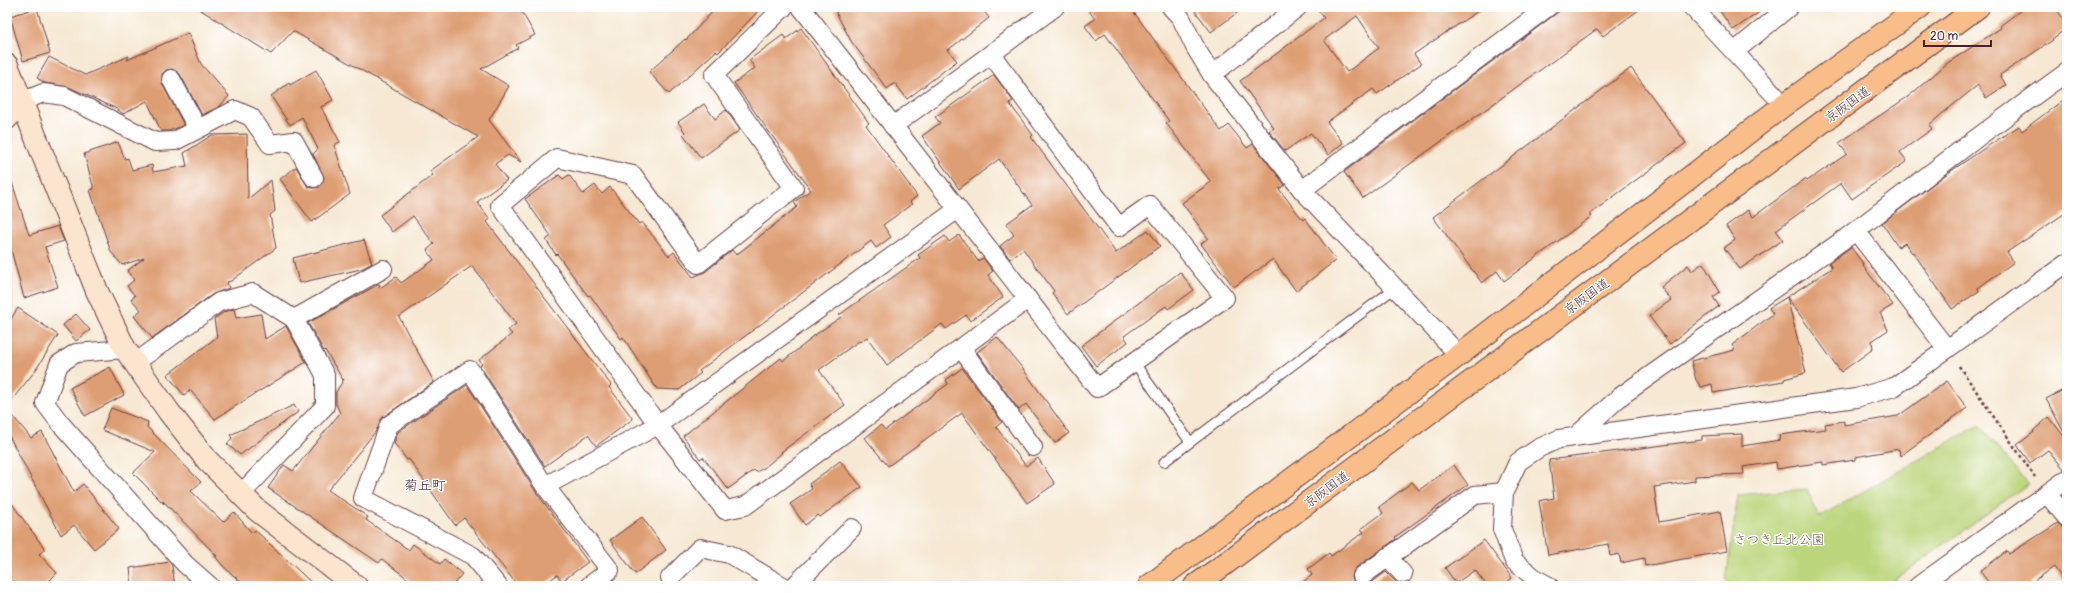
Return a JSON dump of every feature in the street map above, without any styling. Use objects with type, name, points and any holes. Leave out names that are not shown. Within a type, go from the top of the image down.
[{"type":"highway","points":[[1149,586],[1459,355],[1784,105],[1920,7]]},
{"type":"highway","name":"京阪国道","points":[[1195,586],[1978,7]]},
{"type":"street","points":[[784,7],[714,75],[794,188],[698,264],[633,175],[558,158],[500,205],[658,425],[725,510],[745,506],[1028,299]]},
{"type":"street","points":[[801,7],[1096,388],[1225,298],[1150,205],[1119,227],[991,54]]},
{"type":"street","points":[[894,126],[1055,7]]},
{"type":"street","points":[[1171,7],[1180,18],[1212,75],[1302,190],[1459,355]]},
{"type":"street","points":[[1212,75],[1298,7]]},
{"type":"street","points":[[1302,190],[1548,7]]},
{"type":"street","points":[[1692,7],[1784,105]]},
{"type":"street","points":[[1734,52],[1789,7]]},
{"type":"street","points":[[7,65],[97,292],[130,356],[169,412],[207,460],[257,510],[351,584]]},
{"type":"street","points":[[1576,436],[1621,396],[1856,231],[2067,72]]},
{"type":"street","points":[[171,79],[198,129]]},
{"type":"street","points":[[7,118],[21,102],[43,93],[64,96],[155,142],[175,141],[235,110],[251,117],[270,144],[294,141],[314,178]]},
{"type":"street","points":[[545,486],[658,425],[958,209]]},
{"type":"street","points":[[1856,231],[1947,349]]},
{"type":"street","points":[[1549,586],[1536,579],[1514,561],[1502,529],[1504,492],[1518,462],[1539,448],[1559,439],[1576,436],[1856,398],[1894,387],[2067,263]]},
{"type":"street","points":[[294,319],[383,269]]},
{"type":"street","points":[[210,586],[185,564],[60,423],[45,403],[59,364],[76,353],[130,356],[219,302],[253,293],[294,319],[326,375],[325,406],[241,494]]},
{"type":"street","points":[[960,348],[1033,447]]},
{"type":"street","points":[[498,586],[473,556],[363,498],[389,425],[470,370],[545,486],[610,570],[589,586]]},
{"type":"street","points":[[1918,586],[2067,479]]},
{"type":"street","points":[[1362,576],[1475,495],[1504,492]]},
{"type":"street","points":[[2047,494],[2067,518]]},
{"type":"street","points":[[794,586],[852,528]]},
{"type":"street","points":[[670,578],[700,548],[729,554],[783,586]]},
{"type":"street","points":[[1387,557],[1402,574]]},
{"type":"lane","points":[[1164,462],[1395,288]]},
{"type":"lane","points":[[1134,362],[1190,442]]},
{"type":"path","points":[[1947,349],[2047,494]]},
{"type":"green space","points":[[7,274],[12,294],[12,314],[7,319]]},
{"type":"green space","name":"さつき丘北公園","points":[[1979,425],[2028,484],[1886,586],[1732,586],[1726,580],[1738,495],[1807,489],[1819,517]]},
{"type":"building","points":[[196,7],[519,7],[535,35],[516,45],[518,48],[481,69],[509,86],[489,120],[521,162],[508,155],[495,164],[507,180],[477,202],[490,219],[487,222],[611,385],[609,387],[633,419],[596,446],[588,435],[545,466],[480,366],[482,364],[479,360],[512,334],[508,330],[516,324],[472,266],[399,317],[434,382],[383,417],[376,431],[328,490],[368,517],[366,520],[409,550],[413,544],[440,564],[444,559],[462,574],[452,586],[417,586],[382,559],[379,563],[268,488],[284,465],[293,471],[340,413],[336,404],[336,392],[344,379],[343,380],[325,350],[324,351],[308,323],[379,284],[380,288],[396,277],[401,283],[434,260],[427,250],[434,244],[413,216],[392,232],[380,215],[433,175],[430,171],[478,137],[293,31],[271,54]]},
{"type":"building","points":[[717,7],[762,7],[718,53],[716,51],[669,94],[649,72],[685,39],[686,40]]},
{"type":"building","points":[[833,7],[981,7],[989,18],[948,50],[957,61],[907,99],[895,83],[887,89],[851,41]]},
{"type":"building","points":[[1086,7],[1130,7],[1221,131],[1229,125],[1247,148],[1253,144],[1285,185],[1279,189],[1303,220],[1305,218],[1336,260],[1296,291],[1273,259],[1234,287],[1201,244],[1208,238],[1182,203],[1211,182],[1166,123],[1169,121],[1105,34],[1096,41],[1085,26],[1095,19]]},
{"type":"building","points":[[1192,7],[1245,7],[1211,32]]},
{"type":"building","points":[[1316,7],[1484,7],[1414,54],[1421,64],[1377,94],[1373,89],[1327,122],[1343,143],[1328,155],[1311,133],[1285,151],[1269,131],[1274,128],[1240,81],[1324,18]],"holes":[[[1357,16],[1379,48],[1347,72],[1324,40]]]},
{"type":"building","points":[[1565,7],[1643,7],[1603,36],[1597,29],[1363,198],[1344,172]]},
{"type":"building","points":[[1717,7],[1767,7],[1733,30]]},
{"type":"building","points":[[2025,7],[2055,7],[2067,24],[2067,28],[2052,39],[2053,40],[2000,75],[2006,85],[1986,98],[1978,85],[1943,113],[1929,125],[1932,129],[1900,152],[1907,161],[1852,199],[1841,183],[1776,230],[1783,240],[1740,269],[1724,248],[1735,240],[1726,226],[1748,210],[1753,217],[1805,179],[1807,181],[1847,154],[1839,143],[1909,96],[1949,62],[2001,28],[2000,26]]},
{"type":"building","points":[[37,8],[50,53],[23,61],[10,16]]},
{"type":"building","points":[[801,28],[869,123],[866,125],[917,196],[910,202],[912,204],[883,225],[891,237],[876,248],[871,241],[699,371],[701,373],[679,390],[657,389],[623,337],[621,339],[590,295],[588,296],[557,254],[556,255],[546,240],[551,236],[525,199],[559,175],[563,179],[569,175],[583,194],[595,185],[602,194],[610,187],[639,224],[642,222],[669,256],[674,252],[693,277],[705,272],[732,250],[736,255],[797,207],[794,202],[811,190],[734,83],[755,68],[749,60],[783,35],[786,39]]},
{"type":"building","points":[[188,33],[201,64],[229,96],[219,107],[202,115],[180,74],[172,69],[166,70],[162,74],[162,84],[184,125],[169,131],[161,131],[147,101],[123,114],[117,109],[69,87],[45,83],[37,78],[49,57],[85,75],[129,56],[127,60]]},
{"type":"building","points":[[1631,68],[1686,143],[1590,214],[1592,216],[1504,281],[1497,271],[1482,283],[1433,217]]},
{"type":"building","points":[[316,70],[333,100],[321,107],[340,142],[334,145],[350,194],[312,222],[280,179],[296,167],[308,187],[319,187],[324,178],[313,154],[318,149],[302,117],[290,125],[271,96],[289,83],[290,85]]},
{"type":"building","points":[[994,75],[1013,101],[1009,103],[1033,135],[1031,137],[1116,253],[1148,230],[1160,246],[1068,314],[1052,293],[1054,291],[1023,249],[1010,259],[1000,246],[1014,235],[1006,224],[1032,205],[999,159],[959,189],[922,136],[940,123],[935,117]]},
{"type":"building","points":[[2067,97],[2067,212],[2007,252],[2014,262],[1978,288],[1979,291],[1952,309],[1913,252],[1912,253],[1905,243],[1898,247],[1882,223],[1945,175],[2019,126],[2022,131]]},
{"type":"building","points":[[704,104],[715,119],[726,110],[740,130],[701,158],[683,134],[685,132],[678,122]]},
{"type":"building","points":[[247,134],[248,199],[271,180],[275,211],[270,215],[276,248],[231,281],[227,282],[229,288],[213,294],[152,338],[134,316],[141,310],[131,299],[135,296],[127,286],[134,280],[127,271],[144,258],[122,265],[111,252],[90,190],[94,189],[84,154],[118,142],[125,159],[128,158],[132,170],[152,165],[153,172],[187,166],[184,153],[212,135]]},
{"type":"building","points":[[7,179],[11,179],[29,235],[58,226],[64,241],[45,247],[58,287],[24,298],[7,235]]},
{"type":"building","points":[[959,235],[978,261],[983,258],[993,271],[988,275],[1003,297],[970,321],[966,315],[946,329],[942,324],[887,365],[867,337],[860,342],[859,341],[819,370],[845,405],[781,452],[782,453],[764,468],[756,472],[754,470],[728,489],[703,457],[700,459],[683,436],[781,358],[783,361],[810,340],[809,339],[841,317],[839,315],[920,258],[918,255],[945,236],[949,242]]},
{"type":"building","points":[[364,240],[372,263],[361,269],[299,283],[293,258]]},
{"type":"building","points":[[1851,247],[1864,265],[1863,266],[1893,305],[1880,313],[1888,330],[1872,341],[1873,349],[1841,372],[1787,297],[1832,268],[1829,263]]},
{"type":"building","points":[[1703,263],[1720,292],[1713,297],[1719,306],[1670,344],[1649,316],[1671,300],[1661,287],[1688,265],[1692,271]]},
{"type":"building","points":[[1180,272],[1194,290],[1168,309],[1166,306],[1124,336],[1128,342],[1096,366],[1081,346]]},
{"type":"building","points":[[1787,297],[1806,373],[1784,379],[1784,381],[1713,393],[1712,384],[1701,387],[1696,380],[1691,361],[1735,350],[1732,345],[1773,314],[1769,308]]},
{"type":"building","points":[[18,308],[58,335],[35,371],[7,406],[7,325]]},
{"type":"building","points":[[234,309],[236,318],[261,314],[265,339],[286,326],[306,362],[215,419],[190,390],[184,395],[167,375],[217,337],[214,319],[224,312]]},
{"type":"building","points":[[76,314],[90,330],[76,341],[63,325]]},
{"type":"building","points":[[997,337],[1023,369],[1069,433],[1055,443],[1026,404],[1019,410],[977,352]]},
{"type":"building","points":[[110,367],[124,395],[85,416],[70,388]]},
{"type":"building","points":[[962,368],[1002,422],[996,427],[1026,466],[1038,458],[1055,484],[1027,503],[962,413],[888,466],[865,438],[881,425],[885,430],[948,384],[946,380]]},
{"type":"building","points":[[1947,381],[1967,408],[1900,456],[1899,449],[1855,457],[1855,460],[1823,465],[1823,462],[1777,469],[1776,462],[1743,467],[1744,474],[1695,476],[1695,481],[1654,487],[1659,522],[1720,511],[1727,551],[1645,566],[1644,558],[1621,563],[1619,554],[1610,556],[1608,544],[1548,555],[1539,501],[1554,498],[1549,460],[1702,440],[1702,436],[1742,434],[1742,446],[1780,440],[1779,435],[1826,429],[1825,424],[1844,421],[1844,425],[1898,416]]},
{"type":"building","points":[[467,385],[536,492],[588,562],[562,581],[557,575],[542,586],[518,586],[464,518],[455,525],[409,459],[407,460],[394,443],[398,432]]},
{"type":"building","points":[[2067,388],[2067,438],[2046,399]]},
{"type":"building","points":[[294,405],[298,412],[240,455],[227,444],[232,438],[230,435]]},
{"type":"building","points":[[111,408],[148,422],[147,427],[201,482],[191,491],[223,522],[234,512],[252,533],[255,530],[315,586],[245,586],[222,565],[215,556],[217,556],[163,501],[164,504],[133,473],[155,452],[102,430]]},
{"type":"building","points":[[7,409],[31,438],[42,432],[74,492],[83,484],[119,529],[94,549],[74,525],[61,535],[7,432]]},
{"type":"building","points":[[2049,417],[2067,440],[2067,469],[2064,469],[2048,450],[2030,463],[2017,445],[2034,432],[2033,431]]},
{"type":"building","points":[[840,461],[862,487],[820,517],[818,515],[805,525],[790,504],[812,489],[809,484]]},
{"type":"building","points":[[1454,465],[1468,485],[1395,537],[1396,539],[1356,568],[1352,577],[1354,582],[1360,586],[1298,586],[1312,575],[1308,569],[1329,553],[1331,556],[1364,532],[1361,529],[1383,513],[1379,507],[1412,482],[1419,490]]},
{"type":"building","points":[[7,497],[45,549],[39,554],[57,573],[44,586],[7,586]]},
{"type":"building","points":[[642,517],[666,550],[635,574],[610,540]]},
{"type":"building","points":[[2058,523],[2067,532],[2067,585],[2054,567],[2027,586],[1991,586],[1980,571],[2007,551],[2009,554]]},
{"type":"building","points":[[1484,540],[1512,578],[1503,586],[1487,586],[1475,570],[1456,583],[1445,568]]},
{"type":"building","points":[[170,562],[175,586],[132,586],[130,568]]},
{"type":"building","points":[[1386,572],[1400,586],[1364,586],[1368,585]]},
{"type":"district","name":"菊丘町","points":[[425,485]]}]
